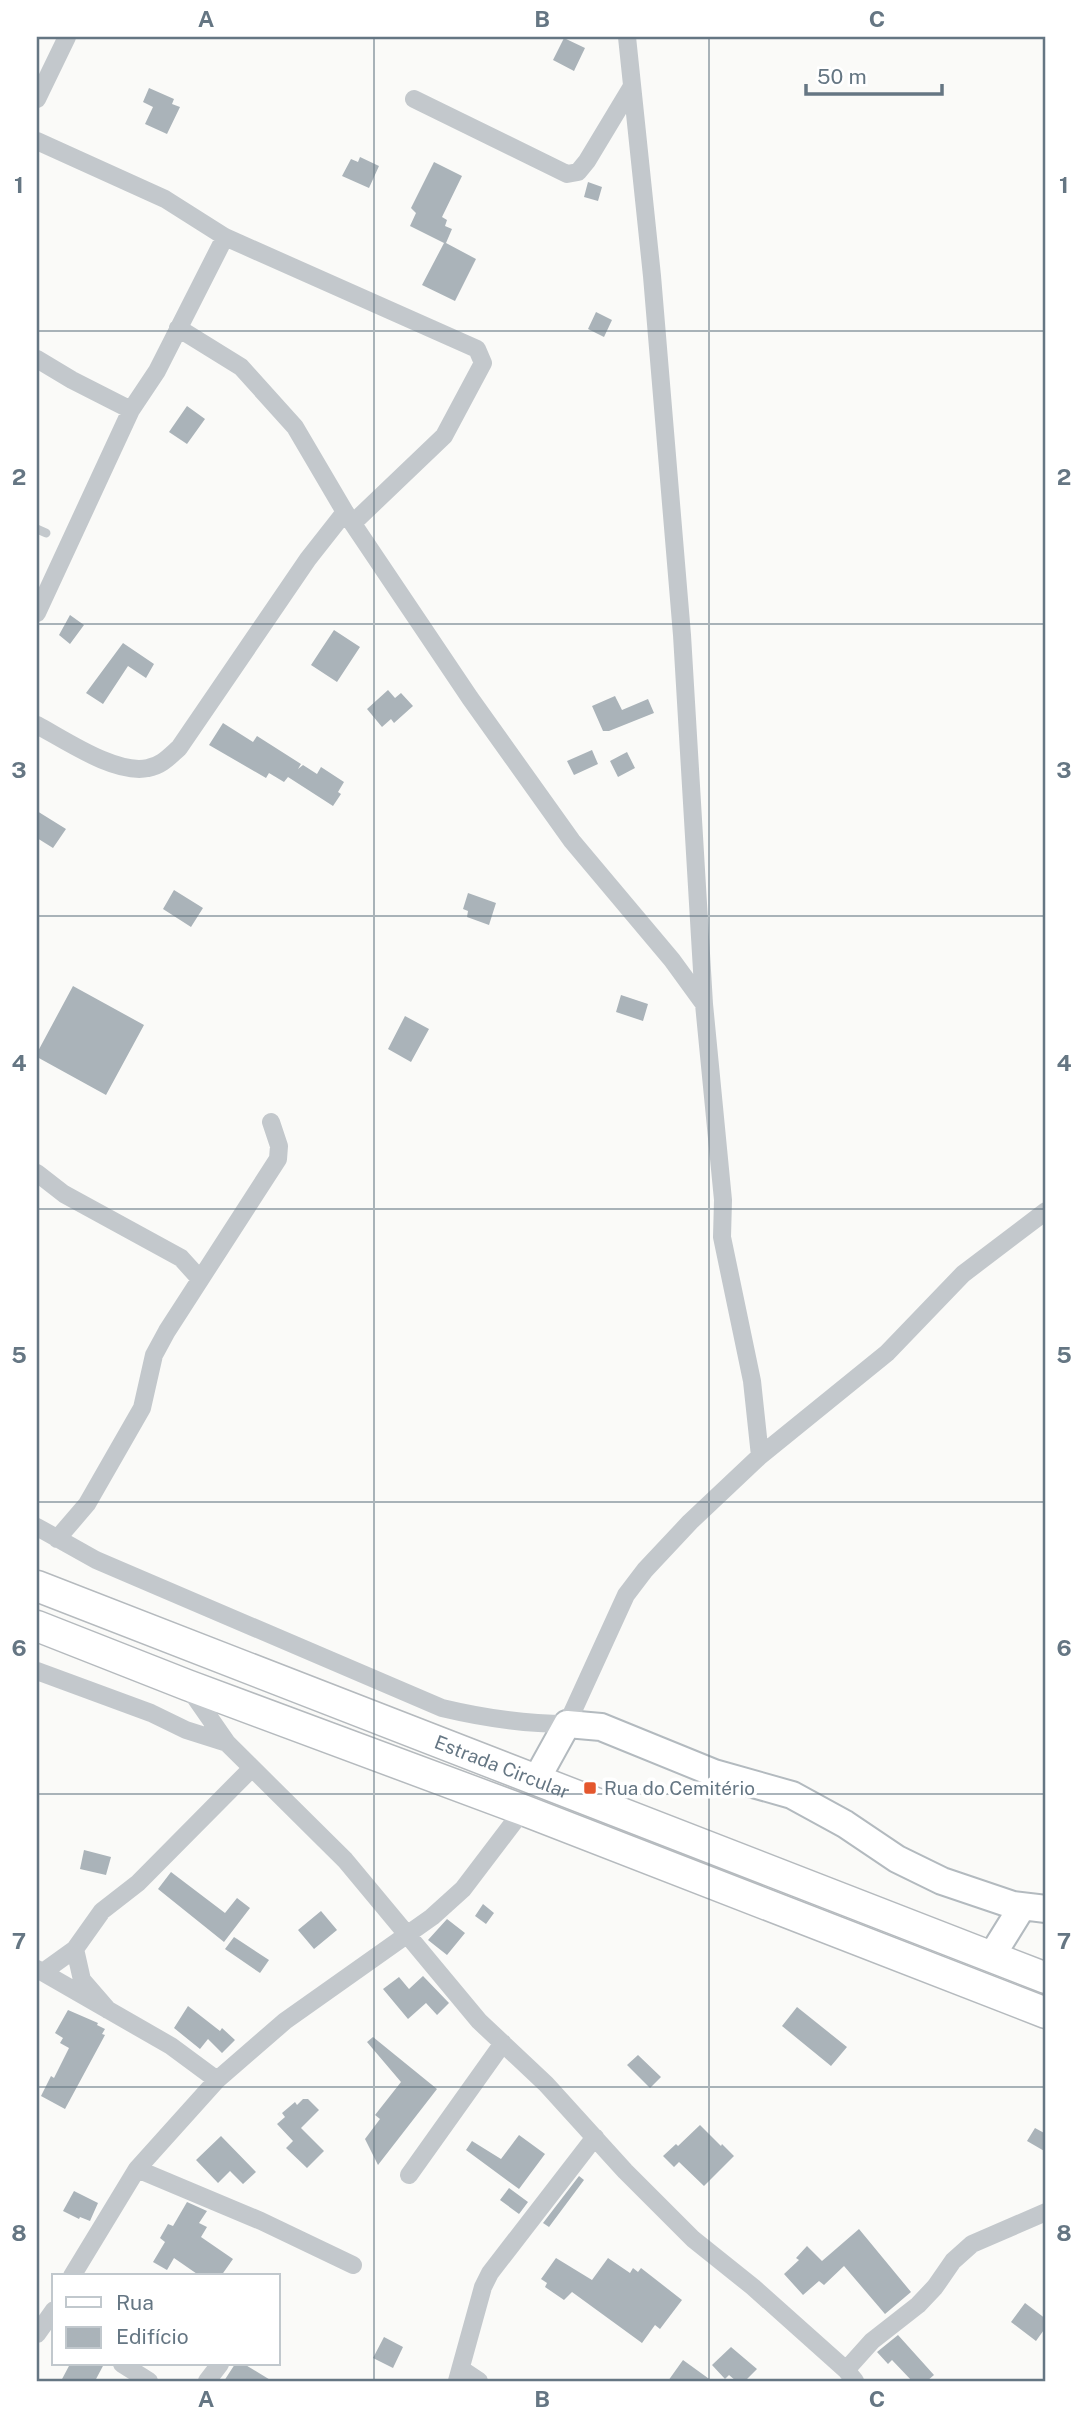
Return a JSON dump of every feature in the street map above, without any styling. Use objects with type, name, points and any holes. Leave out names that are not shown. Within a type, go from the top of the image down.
[{"type":"main road","name":"Estrada Circular","points":[[37,1586],[1046,1978]]},
{"type":"main road","name":"Estrada Circular","points":[[37,1626],[1046,2012]]},
{"type":"street","points":[[37,99],[67,37]]},
{"type":"street","points":[[627,37],[652,276],[681,621],[704,1004],[723,1200],[722,1237],[752,1381],[760,1456]]},
{"type":"street","points":[[414,99],[567,174],[578,173],[587,161],[631,88]]},
{"type":"street","points":[[37,141],[164,199],[225,237],[477,349],[483,363],[444,436],[349,517],[308,559],[179,748],[162,764],[146,769],[125,769],[37,725]]},
{"type":"street","points":[[37,613],[131,410],[157,371],[225,237]]},
{"type":"street","points":[[178,328],[241,367],[295,427],[349,517],[470,698],[572,841],[672,960],[704,1004]]},
{"type":"street","points":[[37,359],[131,410]]},
{"type":"street","points":[[57,1539],[86,1504],[142,1408],[154,1355],[278,1159],[279,1146],[271,1122]]},
{"type":"street","points":[[37,1173],[64,1194],[181,1258],[200,1279]]},
{"type":"street","points":[[536,1780],[567,1724],[626,1595],[645,1570],[690,1522],[760,1456],[887,1353],[963,1274],[1045,1215]]},
{"type":"street","points":[[37,1527],[96,1560],[442,1708],[483,1718],[534,1724],[601,1727],[714,1773],[792,1795],[845,1824],[918,1870],[942,1881],[1038,1911],[992,1957]]},
{"type":"street","points":[[37,1671],[151,1713],[186,1730],[227,1743]]},
{"type":"street","points":[[187,1685],[227,1743],[345,1860],[479,2021],[546,2084],[634,2181],[693,2239],[753,2287],[851,2376],[872,2341],[918,2305],[953,2261],[972,2244],[1046,2212]]},
{"type":"street","points":[[217,2080],[171,2046],[40,1970],[75,1949],[102,1911],[138,1883],[252,1768]]},
{"type":"street","points":[[73,2274],[137,2168],[217,2080],[285,2021],[432,1917],[463,1889],[523,1810]]},
{"type":"street","points":[[75,1949],[82,1980],[108,2010]]},
{"type":"street","points":[[409,2175],[503,2043]]},
{"type":"street","points":[[479,2381],[459,2375],[483,2287],[490,2273],[595,2137]]},
{"type":"street","points":[[137,2168],[261,2221],[353,2265]]},
{"type":"street","points":[[37,2334],[52,2316]]},
{"type":"street","points":[[125,2366],[149,2381]]},
{"type":"street","points":[[207,2381],[218,2366]]},
{"type":"building","points":[[564,38],[585,48],[574,71],[553,60]]},
{"type":"building","points":[[149,88],[174,99],[172,104],[180,107],[167,134],[145,124],[153,107],[143,102]]},
{"type":"building","points":[[360,157],[379,166],[369,188],[342,176],[351,159],[358,162]]},
{"type":"building","points":[[434,162],[462,176],[442,217],[447,220],[445,226],[452,229],[446,243],[476,259],[455,301],[422,285],[444,243],[410,226],[416,213],[411,208]]},
{"type":"building","points":[[588,182],[602,187],[598,201],[584,197]]},
{"type":"building","points":[[596,312],[612,320],[604,337],[588,329]]},
{"type":"building","points":[[187,406],[205,419],[187,444],[169,432]]},
{"type":"building","points":[[70,615],[84,625],[70,644],[59,635]]},
{"type":"building","points":[[334,630],[360,647],[337,682],[311,665]]},
{"type":"building","points":[[123,643],[154,664],[146,678],[128,666],[103,704],[86,693]]},
{"type":"building","points":[[388,690],[395,698],[401,693],[413,706],[394,723],[391,719],[382,727],[367,709]]},
{"type":"building","points":[[615,696],[622,710],[648,699],[654,713],[603,731],[592,706]]},
{"type":"building","points":[[223,723],[253,742],[257,736],[301,764],[298,769],[303,765],[317,774],[321,767],[344,782],[338,792],[341,794],[333,806],[288,777],[284,782],[269,773],[266,778],[209,745]]},
{"type":"building","points":[[592,750],[598,764],[574,775],[567,761]]},
{"type":"building","points":[[627,752],[635,768],[618,777],[610,761]]},
{"type":"building","points":[[37,811],[66,829],[53,848],[37,838]]},
{"type":"building","points":[[174,890],[203,908],[191,927],[163,909]]},
{"type":"building","points":[[468,893],[496,903],[489,925],[467,917],[468,911],[463,909]]},
{"type":"building","points":[[73,986],[144,1025],[106,1095],[37,1057]]},
{"type":"building","points":[[621,995],[648,1004],[643,1021],[616,1012]]},
{"type":"building","points":[[405,1016],[429,1029],[411,1062],[388,1049]]},
{"type":"building","points":[[84,1850],[111,1857],[106,1875],[80,1869]]},
{"type":"building","points":[[171,1872],[225,1913],[237,1898],[250,1908],[224,1942],[158,1889]]},
{"type":"building","points":[[483,1904],[494,1913],[486,1924],[475,1916]]},
{"type":"building","points":[[321,1911],[337,1930],[314,1949],[298,1930]]},
{"type":"building","points":[[447,1919],[465,1933],[447,1955],[428,1940]]},
{"type":"building","points":[[234,1937],[269,1960],[260,1973],[225,1949]]},
{"type":"building","points":[[423,1976],[449,2003],[437,2015],[426,2003],[408,2019],[383,1989],[399,1977],[409,1989]]},
{"type":"building","points":[[188,2006],[220,2031],[222,2028],[235,2040],[222,2053],[208,2039],[200,2049],[174,2028]]},
{"type":"building","points":[[797,2007],[847,2047],[831,2066],[782,2026]]},
{"type":"building","points":[[68,2010],[98,2023],[97,2025],[105,2029],[102,2034],[105,2035],[65,2109],[41,2096],[51,2076],[54,2078],[69,2048],[60,2043],[63,2038],[55,2033]]},
{"type":"building","points":[[373,2037],[437,2089],[378,2165],[365,2139],[380,2119],[375,2115],[401,2082],[367,2042]]},
{"type":"building","points":[[638,2055],[661,2077],[650,2088],[627,2065]]},
{"type":"building","points":[[303,2099],[308,2099],[319,2110],[301,2128],[324,2151],[307,2168],[286,2148],[293,2141],[277,2124],[285,2117],[282,2113]]},
{"type":"building","points":[[700,2125],[734,2156],[704,2186],[679,2162],[674,2167],[663,2156]]},
{"type":"building","points":[[1035,2128],[1046,2134],[1046,2152],[1027,2141]]},
{"type":"building","points":[[519,2135],[545,2154],[519,2189],[466,2150],[472,2141],[501,2159]]},
{"type":"building","points":[[221,2136],[256,2172],[243,2184],[230,2171],[218,2183],[196,2160]]},
{"type":"building","points":[[579,2176],[584,2180],[549,2227],[543,2223]]},
{"type":"building","points":[[509,2188],[528,2202],[519,2214],[500,2200]]},
{"type":"building","points":[[74,2191],[98,2203],[90,2221],[63,2211]]},
{"type":"building","points":[[187,2202],[207,2211],[199,2223],[207,2227],[201,2237],[233,2259],[222,2274],[197,2274],[174,2258],[167,2270],[153,2262],[165,2242],[160,2238],[168,2224],[173,2226]]},
{"type":"building","points":[[859,2229],[911,2292],[885,2314],[844,2266],[824,2285],[819,2281],[803,2295],[784,2274],[799,2260],[796,2258],[807,2246],[822,2261]]},
{"type":"building","points":[[556,2258],[592,2280],[608,2258],[630,2273],[633,2268],[638,2272],[641,2268],[682,2300],[660,2329],[655,2325],[642,2343],[572,2292],[564,2300],[545,2287],[547,2283],[541,2279]]},
{"type":"building","points":[[1025,2303],[1046,2319],[1046,2327],[1036,2341],[1011,2322]]},
{"type":"building","points":[[898,2335],[934,2375],[927,2381],[912,2381],[892,2360],[888,2364],[877,2352]]},
{"type":"building","points":[[384,2337],[403,2347],[393,2368],[373,2358]]},
{"type":"building","points":[[731,2347],[757,2369],[745,2381],[736,2381],[729,2375],[725,2379],[712,2365]]},
{"type":"building","points":[[683,2360],[712,2381],[668,2381]]},
{"type":"building","points":[[69,2366],[103,2366],[95,2381],[61,2381]]},
{"type":"building","points":[[234,2366],[247,2366],[272,2381],[224,2381]]},
{"type":"place","name":"Rua do Cemitério","points":[[590,1788]]}]
